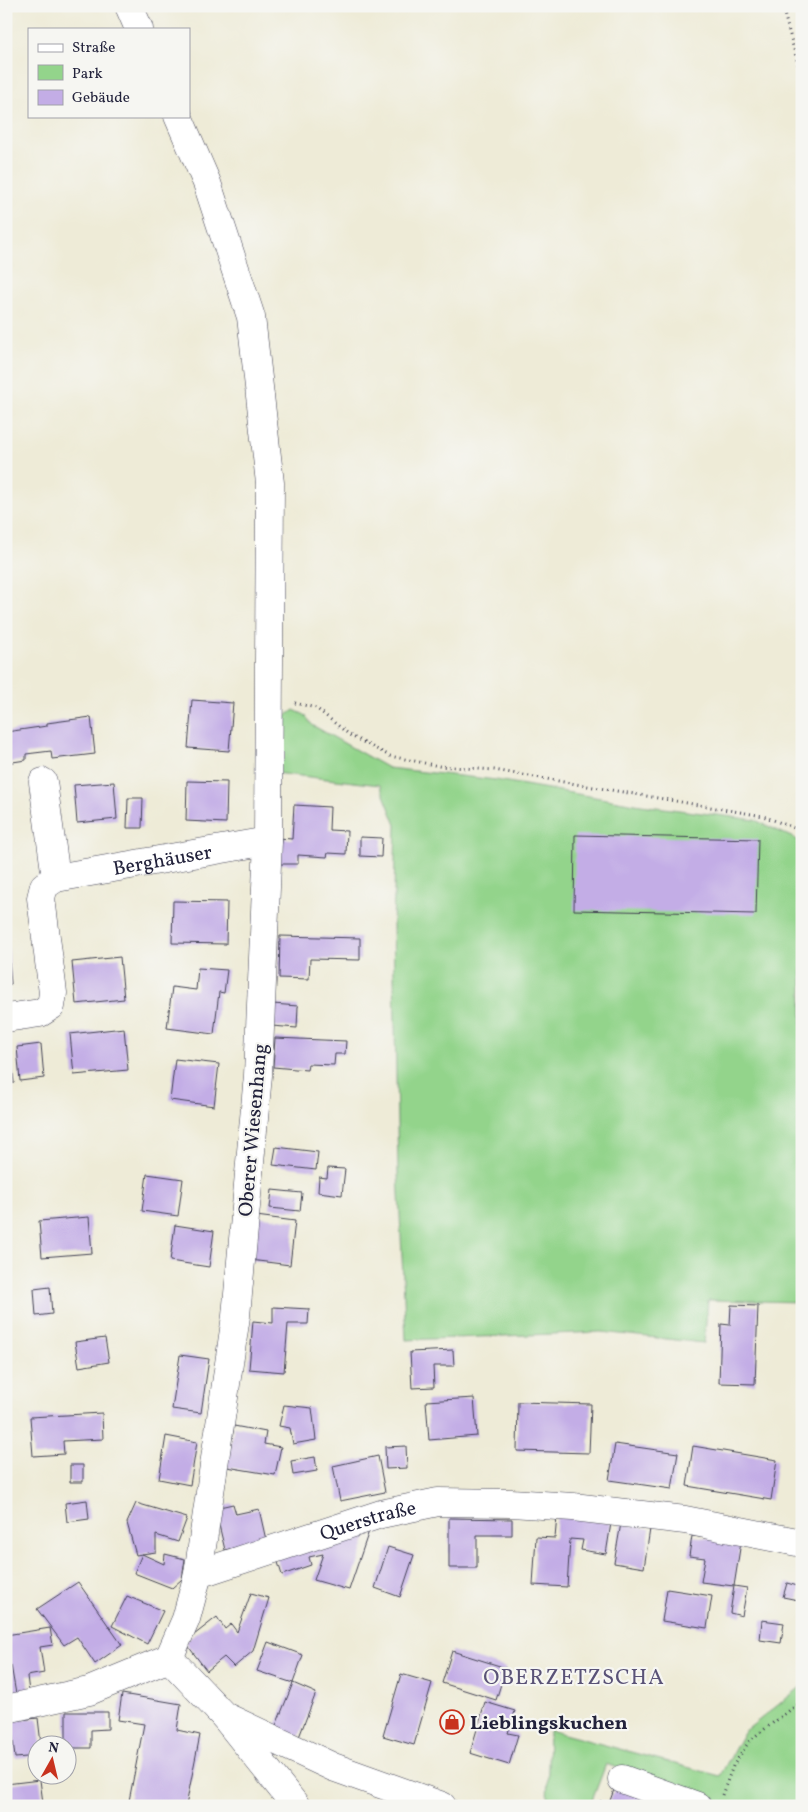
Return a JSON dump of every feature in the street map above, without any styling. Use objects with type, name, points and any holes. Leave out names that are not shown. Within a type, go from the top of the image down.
[{"type":"street","points":[[129,6],[139,28]]},
{"type":"street","name":"Oberer Wiesenhang","points":[[179,118],[207,182],[251,317],[270,483],[268,841],[258,1075],[236,1316],[198,1574]]},
{"type":"street","points":[[6,1018],[40,1013],[51,1006],[53,993],[41,898],[44,886],[56,878],[43,782]]},
{"type":"street","name":"Berghäuser","points":[[56,878],[268,841]]},
{"type":"street","name":"Querstraße","points":[[198,1574],[380,1514],[438,1502],[511,1503],[583,1508],[685,1520],[802,1543]]},
{"type":"street","points":[[6,1709],[89,1691],[169,1658],[186,1619],[198,1574]]},
{"type":"street","points":[[169,1658],[224,1716],[296,1806]]},
{"type":"street","points":[[224,1716],[333,1767],[442,1806]]},
{"type":"street","points":[[622,1779],[709,1802]]},
{"type":"path","points":[[782,6],[802,79]]},
{"type":"path","points":[[268,696],[316,708],[351,736],[390,756],[438,766],[494,770],[763,816],[802,831]]},
{"type":"path","points":[[709,1802],[750,1740],[802,1701]]},
{"type":"green space","points":[[294,710],[305,715],[312,725],[388,768],[496,780],[641,805],[755,820],[802,842],[802,1302],[708,1300],[704,1343],[601,1332],[406,1340],[398,1173],[393,925],[396,825],[380,785],[274,773],[280,720]]},
{"type":"green space","points":[[802,1686],[802,1801],[797,1801],[797,1806],[723,1806],[606,1764],[590,1806],[547,1806],[549,1730],[720,1776],[744,1732]]},
{"type":"building","points":[[192,700],[233,703],[229,751],[188,748]]},
{"type":"building","points":[[91,717],[95,754],[52,759],[51,751],[26,754],[26,760],[6,763],[6,732],[47,726],[47,723]]},
{"type":"building","points":[[187,781],[227,782],[226,823],[186,821]]},
{"type":"building","points":[[114,782],[117,819],[77,823],[74,785]]},
{"type":"building","points":[[128,798],[143,798],[142,828],[127,828]]},
{"type":"building","points":[[294,805],[330,807],[329,830],[347,831],[346,854],[328,853],[327,857],[298,855],[298,864],[277,864],[278,838],[292,839]]},
{"type":"building","points":[[575,835],[758,839],[756,914],[574,910]]},
{"type":"building","points":[[360,837],[382,838],[381,857],[360,856]]},
{"type":"building","points":[[173,901],[227,902],[226,944],[172,943]]},
{"type":"building","points":[[280,936],[360,938],[360,960],[310,959],[309,979],[279,978]]},
{"type":"building","points":[[6,947],[8,947],[11,984],[6,985]]},
{"type":"building","points":[[120,957],[124,999],[76,1004],[72,962]]},
{"type":"building","points":[[198,968],[227,970],[224,993],[219,992],[214,1034],[167,1028],[172,987],[196,990]]},
{"type":"building","points":[[273,1004],[298,1006],[297,1028],[272,1026]]},
{"type":"building","points":[[124,1028],[128,1070],[74,1075],[70,1034]]},
{"type":"building","points":[[275,1038],[346,1041],[345,1054],[335,1054],[334,1065],[308,1064],[307,1070],[273,1067]]},
{"type":"building","points":[[41,1044],[44,1078],[20,1081],[17,1047]]},
{"type":"building","points":[[6,1047],[10,1047],[14,1083],[6,1084]]},
{"type":"building","points":[[175,1059],[219,1064],[214,1106],[170,1100]]},
{"type":"building","points":[[276,1147],[318,1152],[316,1170],[273,1165]]},
{"type":"building","points":[[328,1168],[345,1169],[342,1195],[318,1192],[319,1177],[327,1178]]},
{"type":"building","points":[[147,1174],[183,1179],[178,1216],[142,1211]]},
{"type":"building","points":[[272,1190],[302,1193],[300,1211],[270,1208]]},
{"type":"building","points":[[256,1216],[295,1221],[290,1265],[250,1260]]},
{"type":"building","points":[[89,1217],[92,1253],[42,1257],[39,1221]]},
{"type":"building","points":[[175,1225],[214,1231],[209,1267],[170,1261]]},
{"type":"building","points":[[50,1287],[52,1314],[36,1316],[34,1289]]},
{"type":"building","points":[[731,1305],[758,1306],[755,1384],[719,1383],[721,1324],[730,1325]]},
{"type":"building","points":[[273,1307],[309,1309],[308,1324],[288,1324],[284,1372],[249,1369],[253,1321],[273,1323]]},
{"type":"building","points":[[105,1338],[109,1362],[79,1367],[75,1342]]},
{"type":"building","points":[[453,1350],[454,1366],[433,1366],[434,1387],[412,1388],[410,1352]]},
{"type":"building","points":[[180,1355],[209,1359],[201,1413],[172,1409]]},
{"type":"building","points":[[474,1398],[477,1436],[429,1440],[426,1401]]},
{"type":"building","points":[[518,1402],[591,1404],[589,1453],[517,1451]]},
{"type":"building","points":[[284,1405],[312,1408],[316,1440],[293,1444],[290,1428],[279,1426]]},
{"type":"building","points":[[102,1413],[103,1439],[63,1441],[64,1454],[33,1456],[30,1417]]},
{"type":"building","points":[[234,1426],[266,1432],[264,1444],[281,1447],[275,1475],[227,1467]]},
{"type":"building","points":[[166,1436],[197,1442],[190,1485],[159,1479]]},
{"type":"building","points":[[615,1444],[678,1453],[672,1489],[609,1480]]},
{"type":"building","points":[[406,1446],[407,1468],[386,1469],[385,1447]]},
{"type":"building","points":[[693,1446],[777,1460],[771,1500],[687,1486]]},
{"type":"building","points":[[378,1456],[385,1492],[340,1501],[333,1466]]},
{"type":"building","points":[[315,1457],[317,1471],[293,1475],[291,1461]]},
{"type":"building","points":[[70,1465],[83,1465],[83,1482],[70,1482]]},
{"type":"building","points":[[87,1500],[89,1519],[67,1522],[65,1503]]},
{"type":"building","points":[[136,1503],[187,1518],[178,1542],[156,1535],[156,1552],[136,1555],[127,1523]]},
{"type":"building","points":[[233,1504],[236,1514],[259,1509],[266,1540],[225,1550],[215,1508]]},
{"type":"building","points":[[557,1516],[611,1523],[606,1554],[581,1550],[583,1540],[570,1539],[567,1587],[533,1585],[536,1537],[555,1538]]},
{"type":"building","points":[[449,1518],[512,1519],[512,1535],[477,1535],[477,1568],[449,1568]]},
{"type":"building","points":[[621,1523],[650,1529],[644,1568],[614,1563]]},
{"type":"building","points":[[370,1528],[349,1590],[314,1580],[323,1554],[309,1557],[311,1565],[282,1575],[276,1556]]},
{"type":"building","points":[[692,1536],[741,1542],[734,1586],[701,1582],[705,1558],[689,1556]]},
{"type":"building","points":[[388,1547],[414,1555],[400,1597],[375,1588]]},
{"type":"building","points":[[142,1554],[164,1564],[165,1554],[185,1559],[182,1579],[172,1588],[134,1573]]},
{"type":"building","points":[[78,1582],[122,1645],[95,1664],[77,1637],[64,1645],[37,1609]]},
{"type":"building","points":[[787,1583],[801,1587],[798,1600],[783,1597]]},
{"type":"building","points":[[734,1586],[747,1588],[742,1616],[730,1613]]},
{"type":"building","points":[[667,1589],[712,1596],[707,1628],[662,1621]]},
{"type":"building","points":[[251,1593],[269,1598],[253,1651],[234,1667],[224,1657],[207,1671],[185,1642],[217,1617],[225,1629],[231,1624],[237,1632]]},
{"type":"building","points":[[127,1596],[163,1611],[147,1644],[112,1626]]},
{"type":"building","points":[[762,1620],[784,1623],[781,1643],[760,1640]]},
{"type":"building","points":[[50,1628],[53,1645],[40,1647],[44,1673],[27,1676],[29,1692],[16,1694],[11,1665],[6,1666],[6,1635]]},
{"type":"building","points":[[268,1642],[303,1655],[293,1683],[257,1671]]},
{"type":"building","points":[[452,1651],[506,1668],[496,1700],[442,1683]]},
{"type":"building","points":[[401,1674],[432,1683],[414,1745],[383,1736]]},
{"type":"building","points":[[293,1683],[316,1693],[299,1737],[275,1728]]},
{"type":"building","points":[[122,1694],[181,1704],[177,1730],[200,1735],[186,1806],[128,1806],[144,1724],[118,1720]]},
{"type":"building","points":[[485,1702],[515,1711],[508,1733],[518,1735],[509,1765],[470,1753]]},
{"type":"building","points":[[66,1712],[108,1712],[108,1729],[91,1730],[91,1748],[78,1748],[78,1734],[66,1734]]},
{"type":"building","points":[[38,1718],[40,1734],[28,1734],[28,1757],[15,1758],[11,1721]]},
{"type":"building","points":[[28,1781],[28,1784],[41,1784],[43,1803],[7,1806],[6,1784]]},
{"type":"building","points":[[615,1787],[668,1806],[608,1806]]},
{"type":"place","name":"Lieblingskuchen","points":[[452,1722]]},
{"type":"district","name":"OBERZETZSCHA","points":[[574,1676]]}]
